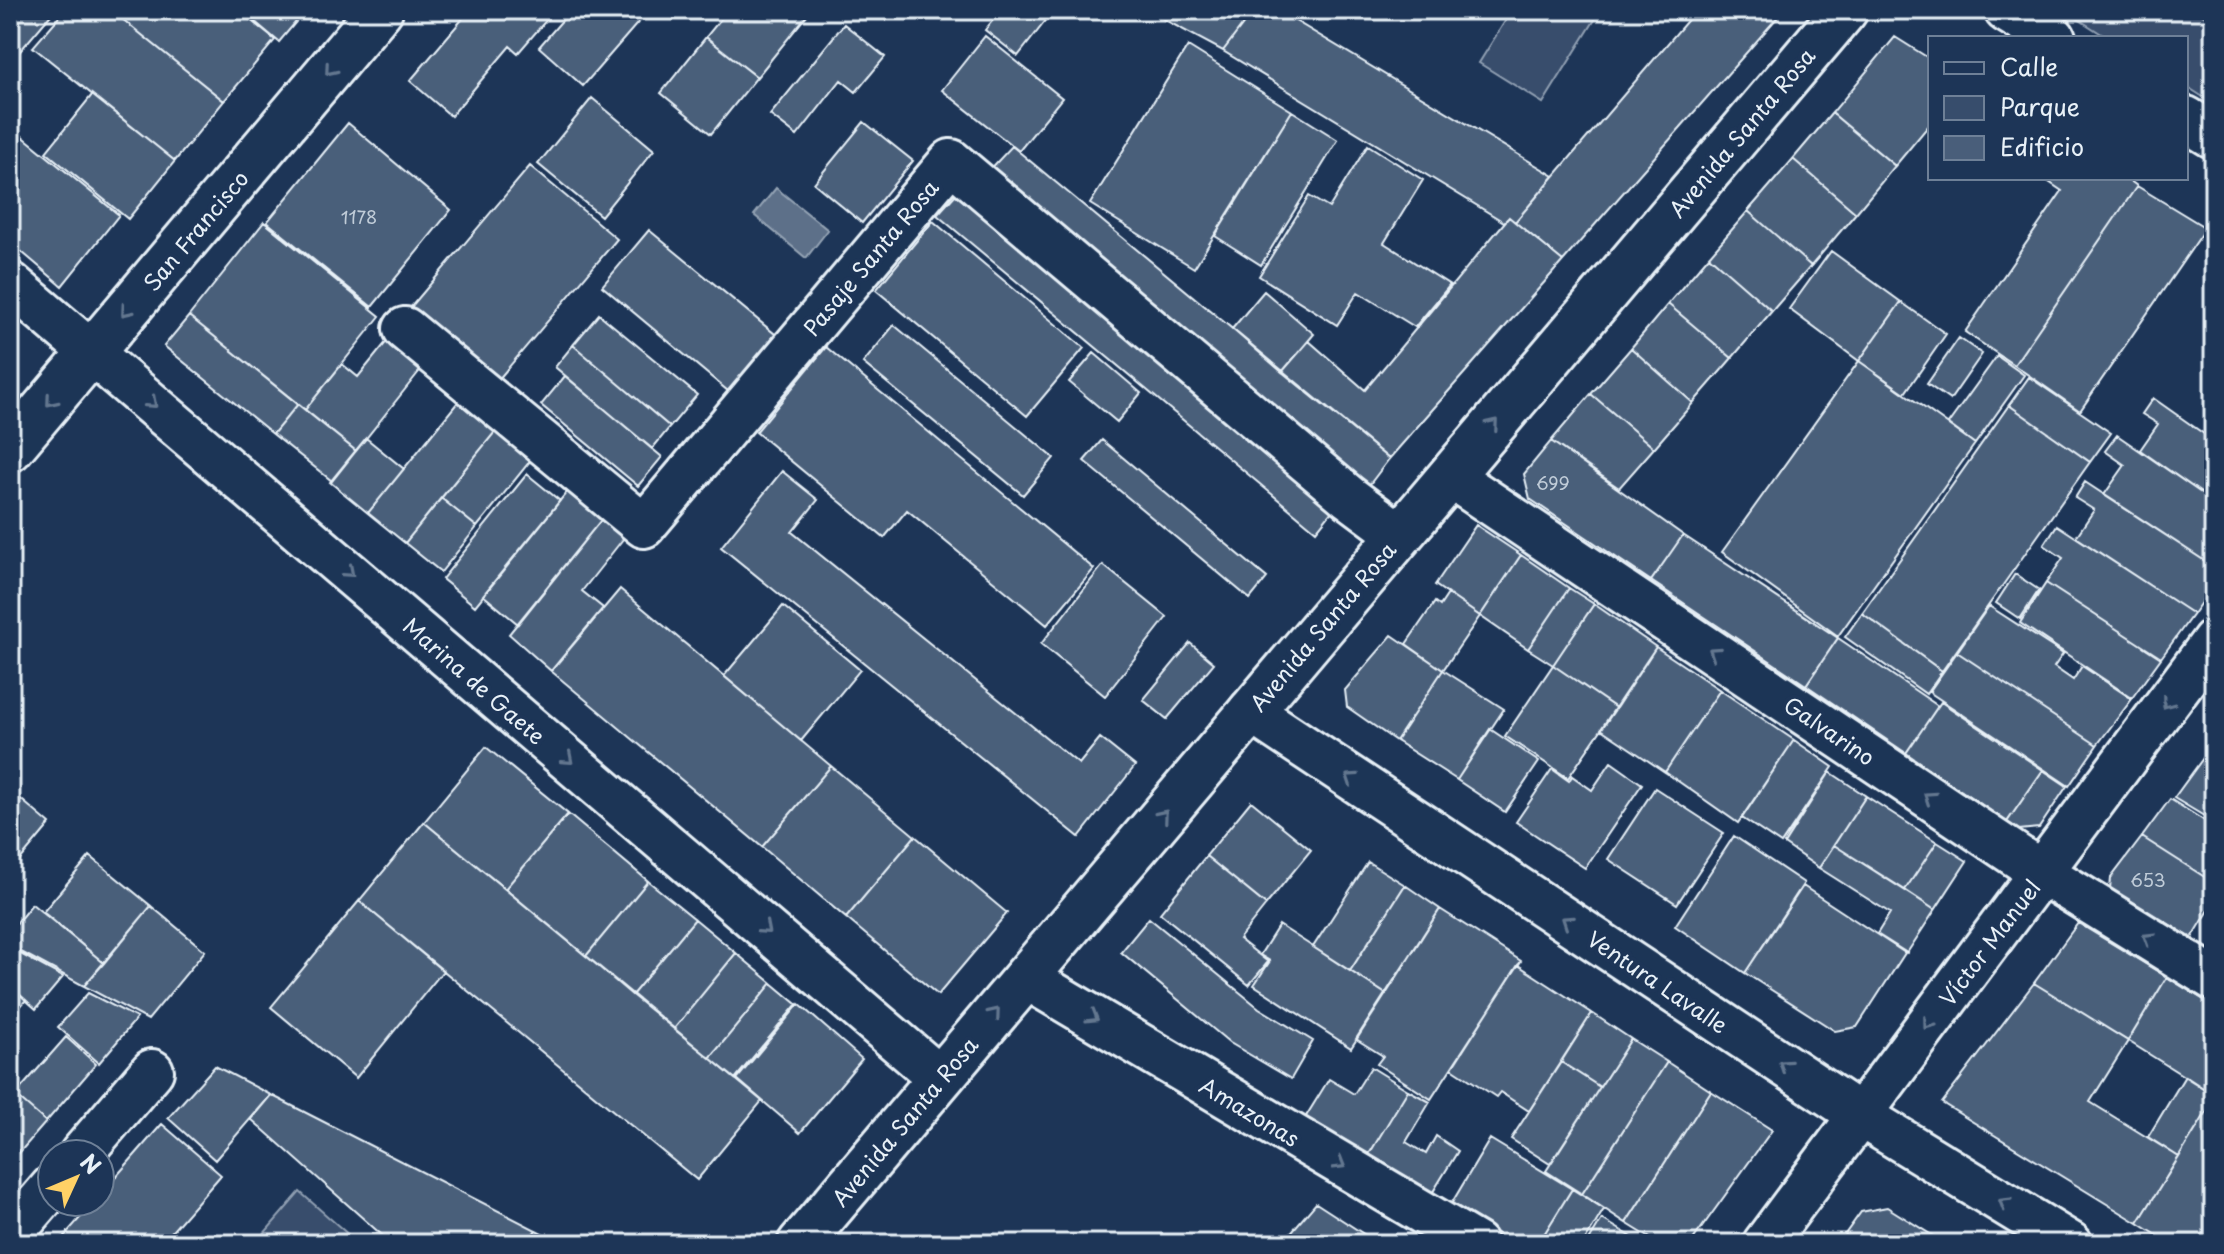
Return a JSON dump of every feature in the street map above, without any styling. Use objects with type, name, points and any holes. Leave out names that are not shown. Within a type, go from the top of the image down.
[{"type":"main road","name":"San Francisco","points":[[10,449],[380,10]]},
{"type":"main road","name":"Avenida Santa Rosa","points":[[800,1244],[1845,10]]},
{"type":"main road","points":[[2007,10],[2050,36]]},
{"type":"main road","points":[[2188,120],[2214,136]]},
{"type":"street","name":"Pasaje Santa Rosa","points":[[405,329],[644,526],[951,161],[1349,497],[1400,535]]},
{"type":"street","name":"Marina de Gaete","points":[[10,283],[940,1078]]},
{"type":"street","name":"Galvarino","points":[[1450,476],[2041,872],[2214,979]]},
{"type":"street","name":"Víctor Manuel","points":[[1764,1244],[2214,640]]},
{"type":"street","name":"Ventura Lavalle","points":[[1250,711],[1860,1115],[2071,1244]]},
{"type":"street","name":"Amazonas","points":[[1025,977],[1476,1244]]},
{"type":"street","points":[[95,1138],[152,1071]]},
{"type":"street","points":[[10,1236],[36,1206]]},
{"type":"green space","points":[[1512,10],[1594,10],[1599,13],[1543,103],[1479,63]]},
{"type":"green space","points":[[2064,10],[2196,10],[2214,22],[2214,104],[2188,87],[2188,36],[2105,36]]},
{"type":"green space","points":[[300,1192],[359,1244],[255,1244]]},
{"type":"shaded area","points":[[776,188],[828,230],[806,258],[754,215]]},
{"type":"building","points":[[10,10],[55,10],[10,63]]},
{"type":"building","points":[[65,10],[111,10],[224,101],[175,161],[33,47]]},
{"type":"building","points":[[111,10],[238,10],[275,40],[224,101]]},
{"type":"building","points":[[241,10],[306,10],[279,42]]},
{"type":"building","points":[[470,10],[555,10],[518,53],[510,46],[451,116],[410,81]]},
{"type":"building","points":[[571,10],[649,10],[583,86],[539,47]]},
{"type":"building","points":[[728,10],[811,10],[757,77],[706,37]]},
{"type":"building","points":[[1001,10],[1054,10],[1018,56],[985,30]]},
{"type":"building","points":[[1170,10],[1254,10],[1223,51],[1163,19]]},
{"type":"building","points":[[1254,10],[1277,10],[1554,176],[1515,222],[1509,217],[1504,222],[1223,51]]},
{"type":"building","points":[[1685,10],[1784,10],[1563,261],[1515,222],[1692,15]]},
{"type":"building","points":[[844,24],[885,57],[856,92],[841,80],[797,136],[770,115]]},
{"type":"building","points":[[985,36],[1062,98],[1019,151],[942,90]]},
{"type":"building","points":[[706,37],[757,77],[711,134],[661,93]]},
{"type":"building","points":[[1895,37],[1928,58],[1928,126],[1895,166],[1832,113]]},
{"type":"building","points":[[1188,46],[1292,111],[1194,268],[1090,204]]},
{"type":"building","points":[[92,95],[175,161],[128,219],[46,152]]},
{"type":"building","points":[[592,98],[654,150],[601,216],[538,164]]},
{"type":"building","points":[[1292,111],[1338,140],[1261,265],[1215,236]]},
{"type":"building","points":[[1832,113],[1895,166],[1856,213],[1793,159]]},
{"type":"building","points":[[864,122],[913,161],[862,223],[814,183]]},
{"type":"building","points":[[348,123],[451,210],[372,307],[267,222]]},
{"type":"building","points":[[10,126],[119,215],[62,286],[10,242]]},
{"type":"building","points":[[1368,145],[1423,180],[1384,243],[1450,285],[1415,327],[1358,292],[1337,325],[1259,276],[1309,196],[1329,208]]},
{"type":"building","points":[[1012,146],[1389,459],[1363,493],[984,176]]},
{"type":"building","points":[[1793,159],[1856,213],[1811,266],[1748,211]]},
{"type":"building","points":[[530,166],[617,239],[498,380],[411,307]]},
{"type":"building","points":[[2046,180],[2129,180],[2137,186],[2014,365],[1965,332],[2062,191]]},
{"type":"building","points":[[965,184],[1341,500],[1316,531],[937,215]]},
{"type":"building","points":[[2137,186],[2206,228],[2080,411],[2014,365]]},
{"type":"building","points":[[1748,211],[1811,266],[1772,311],[1709,256]]},
{"type":"building","points":[[1509,217],[1563,261],[1389,459],[1282,372],[1309,341],[1365,390]]},
{"type":"building","points":[[933,221],[1084,348],[1027,416],[876,290]]},
{"type":"building","points":[[264,222],[380,316],[305,410],[189,316]]},
{"type":"building","points":[[649,230],[781,339],[734,396],[602,286]]},
{"type":"building","points":[[1831,251],[1901,302],[1859,361],[1789,309]]},
{"type":"building","points":[[1709,256],[1772,311],[1732,358],[1668,304]]},
{"type":"building","points":[[1264,291],[1314,334],[1282,372],[1232,329]]},
{"type":"building","points":[[1901,302],[1946,334],[1905,393],[1859,361]]},
{"type":"building","points":[[1668,304],[1732,358],[1693,403],[1631,348]]},
{"type":"building","points":[[599,314],[697,395],[670,427],[573,345]]},
{"type":"building","points":[[189,316],[298,404],[273,434],[164,346]]},
{"type":"building","points":[[894,325],[1054,458],[1023,495],[863,363]]},
{"type":"building","points":[[392,335],[426,363],[356,451],[305,410],[342,364],[358,377]]},
{"type":"building","points":[[1959,338],[1982,354],[1950,400],[1927,384]]},
{"type":"building","points":[[573,345],[670,427],[652,449],[555,367]]},
{"type":"building","points":[[826,347],[1094,569],[1047,625],[907,510],[884,538],[756,432]]},
{"type":"building","points":[[1631,348],[1693,403],[1654,448],[1591,394]]},
{"type":"building","points":[[1094,353],[1141,393],[1117,422],[1069,382]]},
{"type":"building","points":[[1997,356],[2024,375],[1975,444],[1948,424]]},
{"type":"building","points":[[1859,361],[1975,444],[1838,636],[1722,552]]},
{"type":"building","points":[[565,376],[662,457],[638,486],[541,405]]},
{"type":"building","points":[[2029,377],[2111,433],[2090,462],[2009,405]]},
{"type":"building","points":[[1591,394],[1654,448],[1619,488],[1551,441]]},
{"type":"building","points":[[462,397],[499,427],[405,543],[368,513]]},
{"type":"building","points":[[2153,398],[2214,441],[2214,502],[2140,450],[2158,424],[2142,414]]},
{"type":"building","points":[[298,404],[356,451],[332,481],[273,434]]},
{"type":"building","points":[[2009,405],[2090,462],[1942,671],[1862,613]]},
{"type":"building","points":[[499,427],[535,455],[477,527],[441,498]]},
{"type":"building","points":[[2117,435],[2214,502],[2214,567],[2104,495],[2125,465],[2105,451]]},
{"type":"building","points":[[366,438],[404,469],[368,513],[330,482]]},
{"type":"building","points":[[1102,440],[1267,578],[1250,599],[1084,461]]},
{"type":"building","points":[[1551,441],[1683,535],[1651,581],[1530,499],[1524,474]]},
{"type":"building","points":[[782,471],[818,500],[792,532],[1079,764],[1100,738],[1135,766],[1079,837],[721,547]]},
{"type":"building","points":[[527,474],[560,501],[475,606],[442,579]]},
{"type":"building","points":[[2085,482],[2214,567],[2214,584],[2193,614],[2076,537],[2094,510],[2075,498]]},
{"type":"building","points":[[571,487],[605,515],[518,624],[483,595]]},
{"type":"building","points":[[441,498],[477,527],[441,572],[405,543]]},
{"type":"building","points":[[605,515],[627,534],[582,591],[603,608],[551,671],[509,634]]},
{"type":"building","points":[[1476,525],[1521,555],[1480,616],[1435,585]]},
{"type":"building","points":[[2057,525],[2193,614],[2161,658],[2046,583],[2063,558],[2044,545]]},
{"type":"building","points":[[1683,535],[1838,638],[1806,685],[1651,581]]},
{"type":"building","points":[[1521,555],[1569,588],[1528,649],[1480,616]]},
{"type":"building","points":[[1103,565],[1167,617],[1105,696],[1041,644]]},
{"type":"building","points":[[2015,574],[2039,590],[2020,619],[1996,603]]},
{"type":"building","points":[[2046,583],[2161,658],[2132,698],[2020,623]]},
{"type":"building","points":[[1569,588],[1594,604],[1553,665],[1528,649]]},
{"type":"building","points":[[620,589],[831,766],[762,847],[551,671]]},
{"type":"building","points":[[1448,594],[1480,616],[1443,670],[1406,644],[1435,602],[1440,606]]},
{"type":"building","points":[[1594,604],[1656,647],[1616,708],[1553,665]]},
{"type":"building","points":[[783,606],[860,670],[801,741],[724,676]]},
{"type":"building","points":[[1989,606],[2063,654],[2054,667],[2073,680],[2082,666],[2132,699],[2097,745],[1957,652]]},
{"type":"building","points":[[1862,613],[1942,671],[1926,694],[1845,637]]},
{"type":"building","points":[[1392,635],[1443,670],[1396,741],[1347,707],[1345,690]]},
{"type":"building","points":[[1838,638],[1938,706],[1906,753],[1806,685]]},
{"type":"building","points":[[1190,643],[1214,663],[1167,719],[1143,700]]},
{"type":"building","points":[[1656,647],[1720,690],[1665,772],[1601,729]]},
{"type":"building","points":[[1957,652],[2097,745],[2069,786],[1929,692]]},
{"type":"building","points":[[1553,665],[1616,708],[1568,778],[1505,736]]},
{"type":"building","points":[[1443,670],[1504,709],[1457,780],[1396,741]]},
{"type":"building","points":[[1720,690],[1794,740],[1738,823],[1665,772]]},
{"type":"building","points":[[1941,702],[2043,770],[2007,822],[1906,753]]},
{"type":"building","points":[[1490,729],[1539,762],[1505,812],[1457,780]]},
{"type":"building","points":[[1794,740],[1833,767],[1781,844],[1742,818]]},
{"type":"building","points":[[2214,743],[2214,822],[2174,798]]},
{"type":"building","points":[[486,747],[568,814],[505,889],[424,822]]},
{"type":"building","points":[[1611,762],[1642,784],[1585,868],[1516,822],[1552,769],[1569,781],[1572,776],[1592,790]]},
{"type":"building","points":[[831,766],[915,836],[846,918],[762,847]]},
{"type":"building","points":[[2043,770],[2067,786],[2039,828],[2019,830],[2007,822]]},
{"type":"building","points":[[1830,772],[1866,796],[1819,868],[1784,844]]},
{"type":"building","points":[[1655,788],[1724,833],[1677,904],[1608,859]]},
{"type":"building","points":[[10,790],[50,824],[10,872]]},
{"type":"building","points":[[1866,796],[1937,842],[1905,890],[1834,845]]},
{"type":"building","points":[[2170,799],[2214,827],[2214,883],[2142,837]]},
{"type":"building","points":[[1251,801],[1311,850],[1266,905],[1206,856]]},
{"type":"building","points":[[568,814],[648,881],[586,956],[505,889]]},
{"type":"building","points":[[424,822],[762,1101],[697,1180],[359,901]]},
{"type":"building","points":[[915,836],[1007,913],[938,995],[846,918]]},
{"type":"building","points":[[1734,836],[1804,883],[1745,973],[1675,926]]},
{"type":"building","points":[[2142,837],[2214,883],[2214,902],[2192,938],[2110,889],[2111,878]]},
{"type":"building","points":[[1937,842],[1967,861],[1935,910],[1905,890]]},
{"type":"building","points":[[1834,845],[1935,910],[1907,953],[1877,934],[1890,913],[1819,868]]},
{"type":"building","points":[[90,856],[151,906],[104,963],[43,912]]},
{"type":"building","points":[[1206,856],[1266,905],[1239,939],[1268,962],[1249,985],[1160,913]]},
{"type":"building","points":[[1368,862],[1405,885],[1350,971],[1313,947]]},
{"type":"building","points":[[648,881],[695,919],[632,995],[586,956]]},
{"type":"building","points":[[1405,885],[1440,909],[1386,994],[1350,971]]},
{"type":"building","points":[[1803,886],[1905,953],[1857,1027],[1835,1031],[1745,973]]},
{"type":"building","points":[[359,901],[443,971],[356,1078],[271,1007]]},
{"type":"building","points":[[32,904],[104,963],[84,986],[10,946],[10,931]]},
{"type":"building","points":[[151,906],[205,951],[148,1020],[84,986]]},
{"type":"building","points":[[1440,909],[1521,961],[1431,1099],[1377,1064],[1383,1056],[1356,1039]]},
{"type":"building","points":[[1149,918],[1259,1008],[1313,1041],[1291,1079],[1230,1043],[1121,952]]},
{"type":"building","points":[[695,919],[736,953],[674,1029],[632,995]]},
{"type":"building","points":[[2078,923],[2167,977],[2128,1041],[2034,983]]},
{"type":"building","points":[[1279,925],[1386,994],[1351,1048],[1254,985],[1270,961],[1260,955]]},
{"type":"building","points":[[15,951],[63,977],[36,1009],[10,986],[10,956]]},
{"type":"building","points":[[736,953],[772,983],[710,1058],[674,1029]]},
{"type":"building","points":[[1518,965],[1592,1013],[1529,1111],[1500,1092],[1496,1097],[1452,1068]]},
{"type":"building","points":[[2167,977],[2214,1006],[2214,1095],[2128,1041]]},
{"type":"building","points":[[772,983],[797,1004],[735,1079],[710,1058]]},
{"type":"building","points":[[2034,983],[2128,1041],[2090,1102],[2179,1157],[2138,1223],[1942,1103]]},
{"type":"building","points":[[10,986],[26,1000],[10,1018]]},
{"type":"building","points":[[88,993],[137,1018],[99,1063],[58,1027]]},
{"type":"building","points":[[799,1004],[862,1059],[800,1133],[737,1079]]},
{"type":"building","points":[[1592,1013],[1631,1039],[1600,1087],[1561,1062]]},
{"type":"building","points":[[66,1037],[96,1064],[46,1122],[15,1095]]},
{"type":"building","points":[[1631,1039],[1667,1062],[1582,1194],[1546,1171]]},
{"type":"building","points":[[1561,1062],[1600,1087],[1550,1164],[1511,1139]]},
{"type":"building","points":[[1667,1062],[1711,1091],[1626,1223],[1582,1194]]},
{"type":"building","points":[[215,1066],[271,1095],[215,1160],[168,1118]]},
{"type":"building","points":[[1371,1067],[1408,1090],[1368,1156],[1305,1118],[1329,1079],[1354,1094]]},
{"type":"building","points":[[2185,1076],[2214,1095],[2214,1100],[2179,1157],[2148,1137]]},
{"type":"building","points":[[1408,1090],[1430,1102],[1406,1142],[1426,1154],[1436,1136],[1458,1151],[1431,1195],[1368,1156]]},
{"type":"building","points":[[1711,1091],[1772,1130],[1690,1244],[1660,1244],[1626,1223]]},
{"type":"building","points":[[15,1095],[46,1122],[13,1160],[10,1157],[10,1101]]},
{"type":"building","points":[[271,1095],[536,1230],[525,1244],[392,1244],[251,1119]]},
{"type":"building","points":[[2214,1100],[2214,1244],[2171,1244],[2138,1223]]},
{"type":"building","points":[[162,1124],[221,1175],[161,1244],[57,1244],[80,1218],[116,1218],[116,1177]]},
{"type":"building","points":[[1490,1139],[1572,1189],[1538,1244],[1513,1244],[1450,1206]]},
{"type":"building","points":[[1572,1189],[1604,1209],[1583,1244],[1538,1244]]},
{"type":"building","points":[[1316,1203],[1379,1244],[1281,1244]]},
{"type":"building","points":[[1887,1207],[1946,1244],[1838,1244],[1861,1212]]},
{"type":"building","points":[[1602,1219],[1632,1237],[1627,1244],[1587,1244]]},
{"type":"building","points":[[536,1230],[563,1244],[525,1244]]}]
